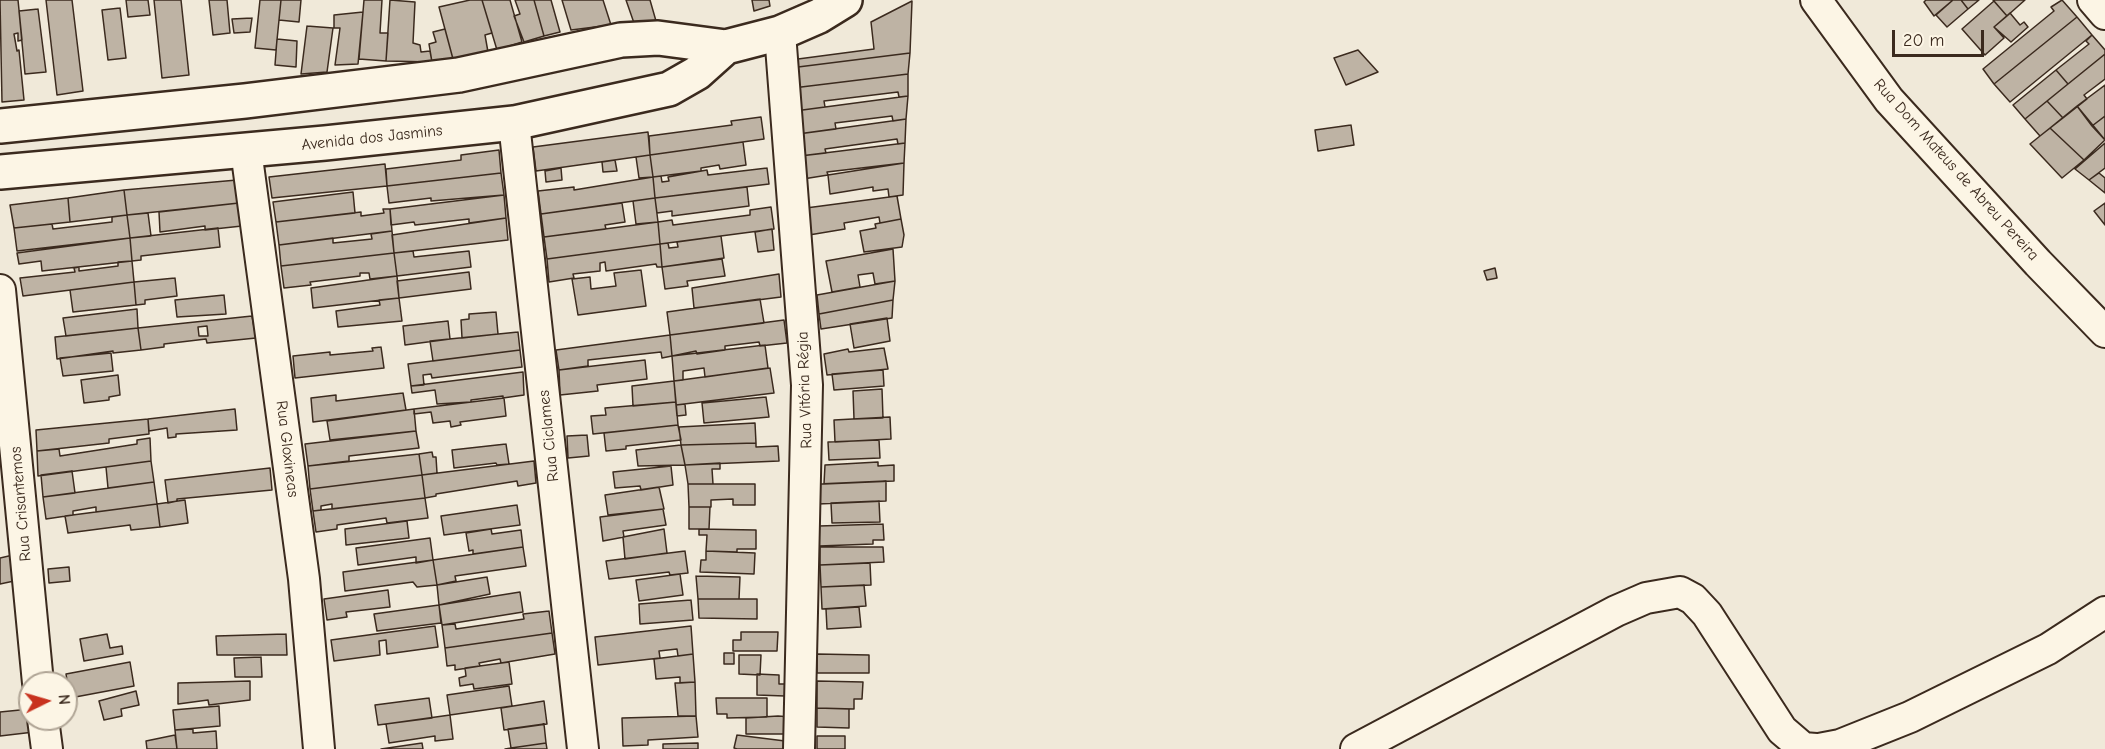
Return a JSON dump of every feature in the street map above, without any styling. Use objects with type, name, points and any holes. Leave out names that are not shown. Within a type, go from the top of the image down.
[{"type":"street","name":"Avenida dos Jasmins","points":[[0,126],[256,100],[459,75],[621,40],[658,38],[726,48],[780,33],[819,16],[845,0]]},
{"type":"street","name":"Rua Dom Mateus de Abreu Pereira","points":[[1816,0],[1889,100],[2038,263],[2105,332]]},
{"type":"street","points":[[2093,0],[2105,14]]},
{"type":"street","name":"Rua Vitória Régia","points":[[780,33],[807,385],[799,749]]},
{"type":"street","name":"Avenida dos Jasmins","points":[[0,172],[514,123],[669,89],[697,74],[726,48]]},
{"type":"street","name":"Rua Ciclames","points":[[514,123],[583,749]]},
{"type":"street","name":"Rua Gloxineas","points":[[246,150],[304,579],[319,749]]},
{"type":"street","name":"Rua Crisantemos","points":[[0,290],[37,671]]},
{"type":"street","points":[[1356,749],[1616,611],[1646,598],[1680,592],[1693,598],[1707,614],[1782,729],[1803,748],[1817,749],[1840,744],[1910,717],[2048,649],[2105,612]]},
{"type":"street","points":[[44,731],[46,749]]},
{"type":"building","points":[[0,0],[18,0],[22,40],[18,41],[18,33],[14,34],[17,51],[19,50],[24,100],[2,102]]},
{"type":"building","points":[[46,0],[72,0],[83,91],[57,95]]},
{"type":"building","points":[[126,0],[148,0],[150,15],[128,17]]},
{"type":"building","points":[[154,0],[181,0],[189,75],[162,78]]},
{"type":"building","points":[[209,0],[227,0],[230,33],[213,35]]},
{"type":"building","points":[[260,0],[281,0],[276,50],[255,48]]},
{"type":"building","points":[[281,0],[301,0],[299,22],[279,20]]},
{"type":"building","points":[[364,0],[382,0],[380,33],[388,33],[386,61],[359,59]]},
{"type":"building","points":[[390,0],[415,2],[413,43],[420,45],[421,52],[430,51],[432,62],[386,61]]},
{"type":"building","points":[[470,0],[482,0],[492,33],[485,35],[488,52],[453,59],[439,7]]},
{"type":"building","points":[[482,0],[510,0],[522,42],[497,50]]},
{"type":"building","points":[[515,0],[534,0],[544,36],[524,42],[514,16],[520,14]]},
{"type":"building","points":[[534,0],[551,0],[560,32],[544,36]]},
{"type":"building","points":[[562,0],[603,0],[611,25],[571,30]]},
{"type":"building","points":[[626,0],[650,0],[656,21],[634,23]]},
{"type":"building","points":[[752,0],[769,0],[770,6],[754,11]]},
{"type":"building","points":[[1926,0],[1953,0],[1934,16],[1924,2]]},
{"type":"building","points":[[1953,0],[1961,0],[1968,9],[1947,27],[1936,15]]},
{"type":"building","points":[[1961,0],[1979,0],[1968,9]]},
{"type":"building","points":[[1993,0],[2025,0],[2007,16]]},
{"type":"building","points":[[2062,0],[2077,17],[1994,84],[1983,69],[2054,11],[2051,7]]},
{"type":"building","points":[[912,1],[910,53],[790,68],[790,63],[798,59],[874,49],[871,22]]},
{"type":"building","points":[[1994,1],[2007,16],[1994,27],[2004,38],[1985,55],[1962,29]]},
{"type":"building","points":[[120,8],[126,58],[108,60],[102,10]]},
{"type":"building","points":[[38,9],[46,72],[25,74],[19,11]]},
{"type":"building","points":[[363,12],[358,64],[335,65],[340,28],[334,28],[334,15]]},
{"type":"building","points":[[2010,13],[2020,25],[2024,22],[2028,27],[2011,42],[1994,27]]},
{"type":"building","points":[[2077,17],[2092,35],[2010,102],[1994,84]]},
{"type":"building","points":[[252,18],[250,32],[234,33],[232,19]]},
{"type":"building","points":[[307,26],[333,28],[327,72],[301,74]]},
{"type":"building","points":[[445,29],[453,59],[432,62],[429,44],[436,42],[433,32]]},
{"type":"building","points":[[2092,35],[2105,50],[2105,54],[2068,84],[2056,70],[2089,44],[2086,41]]},
{"type":"building","points":[[277,39],[297,41],[296,67],[275,65]]},
{"type":"building","points":[[1358,50],[1378,72],[1346,85],[1334,58]]},
{"type":"building","points":[[910,53],[908,74],[793,88],[790,68]]},
{"type":"building","points":[[2105,54],[2105,79],[2084,95],[2087,99],[2063,118],[2047,101]]},
{"type":"building","points":[[2056,70],[2068,84],[2025,119],[2013,105]]},
{"type":"building","points":[[908,74],[908,96],[899,97],[898,92],[824,101],[825,107],[795,111],[793,88]]},
{"type":"building","points":[[2105,85],[2105,116],[2092,126],[2077,106]]},
{"type":"building","points":[[908,96],[906,119],[893,121],[892,116],[835,123],[836,129],[798,134],[795,111]]},
{"type":"building","points":[[2047,101],[2063,118],[2040,136],[2025,119]]},
{"type":"building","points":[[2077,106],[2105,140],[2084,160],[2050,128]]},
{"type":"building","points":[[2105,116],[2105,140],[2092,126]]},
{"type":"building","points":[[761,117],[764,139],[650,155],[649,136],[732,125],[731,121]]},
{"type":"building","points":[[906,119],[905,143],[898,144],[897,139],[825,149],[826,153],[800,156],[798,134]]},
{"type":"building","points":[[1351,125],[1354,145],[1318,151],[1315,130]]},
{"type":"building","points":[[2050,128],[2084,160],[2062,178],[2030,144]]},
{"type":"building","points":[[648,132],[650,155],[536,171],[533,147]]},
{"type":"building","points":[[743,142],[746,165],[720,169],[719,165],[701,168],[701,171],[653,177],[650,155]]},
{"type":"building","points":[[905,143],[904,163],[827,172],[828,175],[803,179],[800,156]]},
{"type":"building","points":[[2105,143],[2105,168],[2089,180],[2075,169]]},
{"type":"building","points":[[499,150],[501,173],[387,186],[386,169],[461,160],[461,155]]},
{"type":"building","points":[[650,155],[653,177],[639,178],[636,157]]},
{"type":"building","points":[[615,160],[617,171],[603,172],[602,162]]},
{"type":"building","points":[[904,163],[903,195],[889,197],[888,189],[873,191],[873,187],[830,194],[828,175]]},
{"type":"building","points":[[385,164],[387,186],[272,198],[269,177]]},
{"type":"building","points":[[561,168],[562,180],[546,182],[545,171]]},
{"type":"building","points":[[767,168],[769,184],[655,198],[653,177],[661,176],[662,182],[669,181],[668,177],[707,170],[708,175]]},
{"type":"building","points":[[501,173],[504,195],[431,201],[431,198],[389,203],[387,186]]},
{"type":"building","points":[[2099,173],[2105,178],[2105,193],[2089,180]]},
{"type":"building","points":[[653,177],[655,198],[541,214],[538,191],[574,187],[574,190]]},
{"type":"building","points":[[237,180],[239,203],[127,215],[124,190]]},
{"type":"building","points":[[747,187],[749,206],[672,216],[672,211],[657,213],[655,198]]},
{"type":"building","points":[[124,190],[127,215],[70,222],[68,198]]},
{"type":"building","points":[[353,192],[355,213],[276,222],[273,202]]},
{"type":"building","points":[[504,195],[506,218],[469,223],[469,219],[415,225],[414,222],[391,225],[390,209]]},
{"type":"building","points":[[897,196],[901,219],[880,223],[879,217],[844,223],[845,229],[809,235],[806,208]]},
{"type":"building","points":[[68,198],[70,222],[14,228],[10,205]]},
{"type":"building","points":[[655,198],[658,222],[636,224],[633,201]]},
{"type":"building","points":[[239,203],[242,226],[205,230],[205,226],[160,232],[159,212]]},
{"type":"building","points":[[622,203],[625,222],[605,225],[606,229],[544,237],[541,214]]},
{"type":"building","points":[[2105,203],[2105,225],[2094,211]]},
{"type":"building","points":[[771,207],[774,229],[660,244],[658,222],[672,220],[673,225],[750,215],[750,210]]},
{"type":"building","points":[[383,209],[390,209],[392,231],[279,245],[276,222],[361,212],[361,216],[384,213]]},
{"type":"building","points":[[148,213],[151,236],[130,238],[127,215]]},
{"type":"building","points":[[127,215],[130,238],[17,251],[14,228],[52,224],[53,229],[112,222],[112,217]]},
{"type":"building","points":[[506,218],[508,240],[394,253],[392,235]]},
{"type":"building","points":[[901,219],[904,235],[902,247],[864,252],[860,231],[876,228],[875,224]]},
{"type":"building","points":[[658,222],[660,244],[547,259],[544,237]]},
{"type":"building","points":[[218,228],[220,247],[141,256],[141,260],[132,261],[130,238]]},
{"type":"building","points":[[772,229],[774,250],[758,252],[755,232]]},
{"type":"building","points":[[392,231],[394,253],[281,266],[279,245],[333,238],[333,243],[372,239],[371,234]]},
{"type":"building","points":[[721,236],[724,258],[662,267],[660,244],[668,243],[669,248],[678,247],[677,242]]},
{"type":"building","points":[[130,238],[132,261],[42,271],[41,261],[19,264],[17,253]]},
{"type":"building","points":[[660,244],[662,267],[657,267],[656,264],[606,271],[605,262],[600,263],[600,271],[573,274],[574,278],[549,282],[547,259]]},
{"type":"building","points":[[893,249],[895,281],[875,284],[873,273],[858,275],[860,287],[832,292],[826,261]]},
{"type":"building","points":[[413,251],[414,257],[469,251],[471,267],[397,276],[394,253]]},
{"type":"building","points":[[394,253],[397,276],[370,279],[369,273],[360,273],[360,276],[310,282],[311,285],[284,288],[281,266]]},
{"type":"building","points":[[722,259],[725,276],[687,281],[688,286],[665,289],[662,267]]},
{"type":"building","points":[[132,261],[134,282],[23,296],[20,278],[75,272],[74,268],[79,267],[79,271],[118,266],[118,262]]},
{"type":"building","points":[[1495,268],[1497,278],[1487,280],[1484,271]]},
{"type":"building","points":[[641,270],[646,306],[578,315],[572,279],[590,277],[591,289],[616,286],[614,273]]},
{"type":"building","points":[[469,272],[471,289],[399,298],[397,281]]},
{"type":"building","points":[[779,274],[781,297],[694,308],[692,288]]},
{"type":"building","points":[[397,276],[399,298],[313,308],[311,288]]},
{"type":"building","points":[[175,278],[177,296],[145,300],[145,304],[136,305],[134,282]]},
{"type":"building","points":[[895,281],[893,300],[819,314],[817,295]]},
{"type":"building","points":[[134,282],[136,305],[73,312],[70,290]]},
{"type":"building","points":[[224,295],[226,314],[177,317],[175,300]]},
{"type":"building","points":[[399,298],[402,321],[338,327],[336,311],[380,305],[379,300]]},
{"type":"building","points":[[760,299],[764,323],[670,335],[667,312]]},
{"type":"building","points":[[893,300],[892,318],[821,329],[819,314]]},
{"type":"building","points":[[137,309],[138,328],[66,336],[63,318]]},
{"type":"building","points":[[496,312],[498,334],[462,338],[461,320],[469,319],[469,314]]},
{"type":"building","points":[[252,316],[256,338],[207,343],[206,339],[164,344],[164,347],[141,350],[138,328]],"holes":[[[207,326],[208,336],[199,336],[198,327]]]},
{"type":"building","points":[[887,318],[890,341],[854,348],[850,324]]},
{"type":"building","points":[[784,320],[787,343],[760,346],[759,342],[725,346],[725,350],[697,354],[696,351],[672,356],[670,335]]},
{"type":"building","points":[[448,321],[450,339],[405,345],[403,326]]},
{"type":"building","points":[[138,328],[141,350],[113,353],[113,351],[57,359],[55,337]]},
{"type":"building","points":[[518,332],[520,350],[433,361],[430,341]]},
{"type":"building","points":[[670,335],[672,356],[662,358],[661,352],[588,360],[588,366],[559,370],[556,350]]},
{"type":"building","points":[[765,345],[768,368],[705,377],[704,368],[683,371],[683,380],[674,381],[672,356]]},
{"type":"building","points":[[381,347],[384,368],[295,378],[293,356],[373,351],[372,348]]},
{"type":"building","points":[[884,348],[888,369],[827,375],[824,354],[848,349],[849,352]]},
{"type":"building","points":[[520,350],[522,367],[432,378],[431,374],[423,375],[424,385],[411,386],[408,364]]},
{"type":"building","points":[[111,353],[113,371],[63,376],[60,358]]},
{"type":"building","points":[[645,360],[647,379],[597,385],[598,391],[560,395],[559,370]]},
{"type":"building","points":[[770,368],[774,393],[676,405],[674,381]]},
{"type":"building","points":[[883,370],[884,386],[834,390],[832,374]]},
{"type":"building","points":[[523,372],[524,395],[437,404],[435,390],[412,393],[411,386]]},
{"type":"building","points":[[118,375],[120,395],[109,397],[109,400],[84,403],[81,380]]},
{"type":"building","points":[[674,381],[676,402],[633,406],[632,386]]},
{"type":"building","points":[[882,389],[883,418],[854,419],[853,391]]},
{"type":"building","points":[[403,393],[406,410],[313,422],[311,398],[336,395],[336,401]]},
{"type":"building","points":[[766,397],[769,417],[704,423],[702,403]]},
{"type":"building","points":[[504,398],[506,416],[460,422],[461,425],[451,427],[450,421],[433,423],[431,412],[414,414],[414,409]]},
{"type":"building","points":[[676,402],[678,425],[593,434],[591,416],[606,415],[605,408]]},
{"type":"building","points":[[685,404],[686,415],[677,416],[676,405]]},
{"type":"building","points":[[235,409],[237,430],[176,434],[176,437],[168,438],[167,428],[149,431],[148,419]]},
{"type":"building","points":[[414,409],[416,431],[330,440],[327,421]]},
{"type":"building","points":[[890,417],[891,439],[835,442],[834,420]]},
{"type":"building","points":[[148,419],[149,434],[109,439],[109,443],[37,451],[36,430]]},
{"type":"building","points":[[755,423],[756,443],[681,445],[679,427]]},
{"type":"building","points":[[678,425],[681,440],[626,446],[626,449],[606,451],[604,433]]},
{"type":"building","points":[[416,431],[419,448],[349,456],[349,461],[308,466],[305,444]]},
{"type":"building","points":[[587,435],[589,456],[568,458],[567,436]]},
{"type":"building","points":[[150,438],[151,461],[38,476],[37,451],[59,449],[60,456],[137,444],[137,440]]},
{"type":"building","points":[[879,440],[880,458],[829,460],[828,442]]},
{"type":"building","points":[[756,443],[756,447],[778,446],[779,461],[685,465],[681,445]]},
{"type":"building","points":[[506,444],[509,464],[497,465],[496,463],[454,468],[452,450]]},
{"type":"building","points":[[681,445],[685,465],[638,466],[636,450]]},
{"type":"building","points":[[432,452],[433,457],[436,457],[437,473],[422,475],[419,454]]},
{"type":"building","points":[[419,454],[422,475],[310,489],[308,466]]},
{"type":"building","points":[[151,461],[154,482],[108,488],[106,467]]},
{"type":"building","points":[[534,461],[536,483],[518,486],[517,481],[436,494],[436,496],[425,498],[422,475]]},
{"type":"building","points":[[878,462],[878,466],[894,465],[894,481],[824,484],[825,465]]},
{"type":"building","points":[[720,463],[720,469],[712,469],[713,484],[688,484],[685,465]]},
{"type":"building","points":[[671,466],[673,485],[641,490],[640,486],[615,488],[613,472]]},
{"type":"building","points":[[270,468],[272,490],[177,499],[177,501],[168,503],[165,480]]},
{"type":"building","points":[[72,471],[75,493],[43,497],[41,475]]},
{"type":"building","points":[[422,475],[425,498],[332,509],[332,504],[321,506],[321,510],[313,511],[310,489]]},
{"type":"building","points":[[886,481],[886,501],[818,504],[818,484]]},
{"type":"building","points":[[154,482],[157,504],[96,512],[96,507],[73,511],[73,515],[46,519],[43,497]]},
{"type":"building","points":[[688,484],[755,484],[755,505],[733,505],[733,499],[711,500],[711,507],[689,507]]},
{"type":"building","points":[[659,487],[664,509],[608,515],[605,495]]},
{"type":"building","points":[[425,498],[428,518],[387,523],[386,518],[337,525],[337,529],[316,532],[313,511]]},
{"type":"building","points":[[185,500],[188,523],[160,527],[157,504]]},
{"type":"building","points":[[879,501],[880,522],[832,523],[831,503]]},
{"type":"building","points":[[157,504],[160,527],[131,530],[130,525],[68,533],[65,516]]},
{"type":"building","points":[[517,505],[520,525],[444,535],[441,516]]},
{"type":"building","points":[[689,507],[710,507],[709,529],[689,529]]},
{"type":"building","points":[[663,509],[666,525],[623,531],[624,537],[603,541],[600,517]]},
{"type":"building","points":[[407,521],[409,538],[346,545],[345,529]]},
{"type":"building","points":[[883,524],[884,540],[873,540],[873,544],[819,546],[819,526]]},
{"type":"building","points":[[491,529],[492,534],[521,530],[523,547],[473,554],[473,550],[469,551],[466,533]]},
{"type":"building","points":[[664,529],[667,553],[625,559],[623,537]]},
{"type":"building","points":[[699,529],[756,530],[756,549],[737,549],[737,552],[706,551],[707,535],[699,535]]},
{"type":"building","points":[[430,538],[433,560],[416,563],[416,557],[358,565],[356,548]]},
{"type":"building","points":[[523,547],[526,566],[455,576],[456,581],[437,585],[433,560]]},
{"type":"building","points":[[820,547],[883,547],[884,562],[820,565]]},
{"type":"building","points":[[685,551],[688,573],[670,575],[669,572],[609,579],[606,561]]},
{"type":"building","points":[[706,551],[755,553],[754,574],[700,572],[701,560],[706,560]]},
{"type":"building","points":[[13,555],[14,581],[0,584],[0,558]]},
{"type":"building","points":[[433,560],[437,585],[417,587],[413,582],[345,591],[343,572]]},
{"type":"building","points":[[870,563],[871,585],[821,587],[820,565]]},
{"type":"building","points":[[69,567],[70,581],[49,583],[48,569]]},
{"type":"building","points":[[680,574],[683,595],[639,601],[636,580]]},
{"type":"building","points":[[696,576],[740,577],[739,599],[698,599]]},
{"type":"building","points":[[487,577],[490,594],[439,605],[437,585]]},
{"type":"building","points":[[864,585],[866,606],[822,609],[821,587]]},
{"type":"building","points":[[388,590],[390,607],[346,612],[347,617],[327,620],[324,599]]},
{"type":"building","points":[[520,592],[523,612],[442,625],[439,605]]},
{"type":"building","points":[[698,599],[757,599],[757,619],[699,618]]},
{"type":"building","points":[[691,600],[693,620],[640,624],[639,604]]},
{"type":"building","points":[[439,605],[441,623],[377,631],[374,614]]},
{"type":"building","points":[[859,607],[861,627],[827,629],[826,609]]},
{"type":"building","points":[[549,611],[552,633],[445,648],[442,625],[455,624],[456,629],[524,619],[523,614]]},
{"type":"building","points":[[435,626],[438,647],[387,654],[386,640],[379,641],[380,655],[334,661],[331,640]]},
{"type":"building","points":[[691,626],[693,654],[678,656],[677,649],[659,651],[660,658],[598,665],[595,637]]},
{"type":"building","points":[[741,632],[778,632],[777,651],[733,651],[733,640],[741,640]]},
{"type":"building","points":[[552,633],[555,654],[501,663],[500,659],[479,663],[480,666],[455,670],[455,665],[447,666],[445,648]]},
{"type":"building","points":[[107,634],[110,648],[122,646],[123,654],[84,661],[80,639]]},
{"type":"building","points":[[286,634],[287,655],[217,655],[216,636]]},
{"type":"building","points":[[724,653],[734,653],[734,664],[724,664]]},
{"type":"building","points":[[693,654],[695,682],[680,683],[680,677],[656,679],[654,659]]},
{"type":"building","points":[[817,654],[869,655],[869,673],[817,673]]},
{"type":"building","points":[[739,655],[761,655],[760,675],[739,674]]},
{"type":"building","points":[[261,657],[262,677],[235,677],[234,658]]},
{"type":"building","points":[[130,662],[134,686],[78,696],[78,672]]},
{"type":"building","points":[[509,662],[512,684],[474,689],[473,684],[460,686],[459,678],[466,676],[465,668]]},
{"type":"building","points":[[757,674],[779,675],[779,684],[785,684],[785,696],[757,695]]},
{"type":"building","points":[[250,681],[250,700],[209,705],[208,700],[178,704],[178,683]]},
{"type":"building","points":[[817,681],[863,682],[862,699],[854,699],[854,709],[817,708]]},
{"type":"building","points":[[695,682],[696,716],[678,716],[675,683]]},
{"type":"building","points":[[509,686],[512,706],[450,715],[447,695]]},
{"type":"building","points":[[136,691],[139,705],[121,709],[122,716],[104,720],[99,701]]},
{"type":"building","points":[[429,698],[432,718],[378,725],[375,705]]},
{"type":"building","points":[[716,698],[767,698],[767,717],[727,718],[727,714],[717,714]]},
{"type":"building","points":[[544,701],[547,724],[504,730],[501,708]]},
{"type":"building","points":[[219,706],[220,726],[175,730],[173,710]]},
{"type":"building","points":[[817,708],[849,709],[849,728],[817,727]]},
{"type":"building","points":[[18,710],[18,731],[34,732],[0,736],[0,712]]},
{"type":"building","points":[[450,715],[453,739],[435,741],[435,736],[389,743],[386,724]]},
{"type":"building","points":[[696,716],[698,737],[648,740],[648,745],[623,746],[622,718]]},
{"type":"building","points":[[791,717],[791,734],[746,734],[746,718]]},
{"type":"building","points":[[544,724],[546,743],[511,748],[508,729]]},
{"type":"building","points":[[193,729],[193,733],[216,731],[217,749],[177,749],[175,730]]},
{"type":"building","points":[[175,735],[177,749],[147,749],[146,741]]},
{"type":"building","points":[[737,735],[793,742],[792,749],[737,749],[734,748]]},
{"type":"building","points":[[817,736],[845,736],[845,749],[817,749]]},
{"type":"building","points":[[422,743],[423,749],[381,749]]},
{"type":"building","points":[[546,743],[547,749],[505,749],[511,748]]},
{"type":"building","points":[[698,743],[698,749],[663,749],[663,744]]}]
